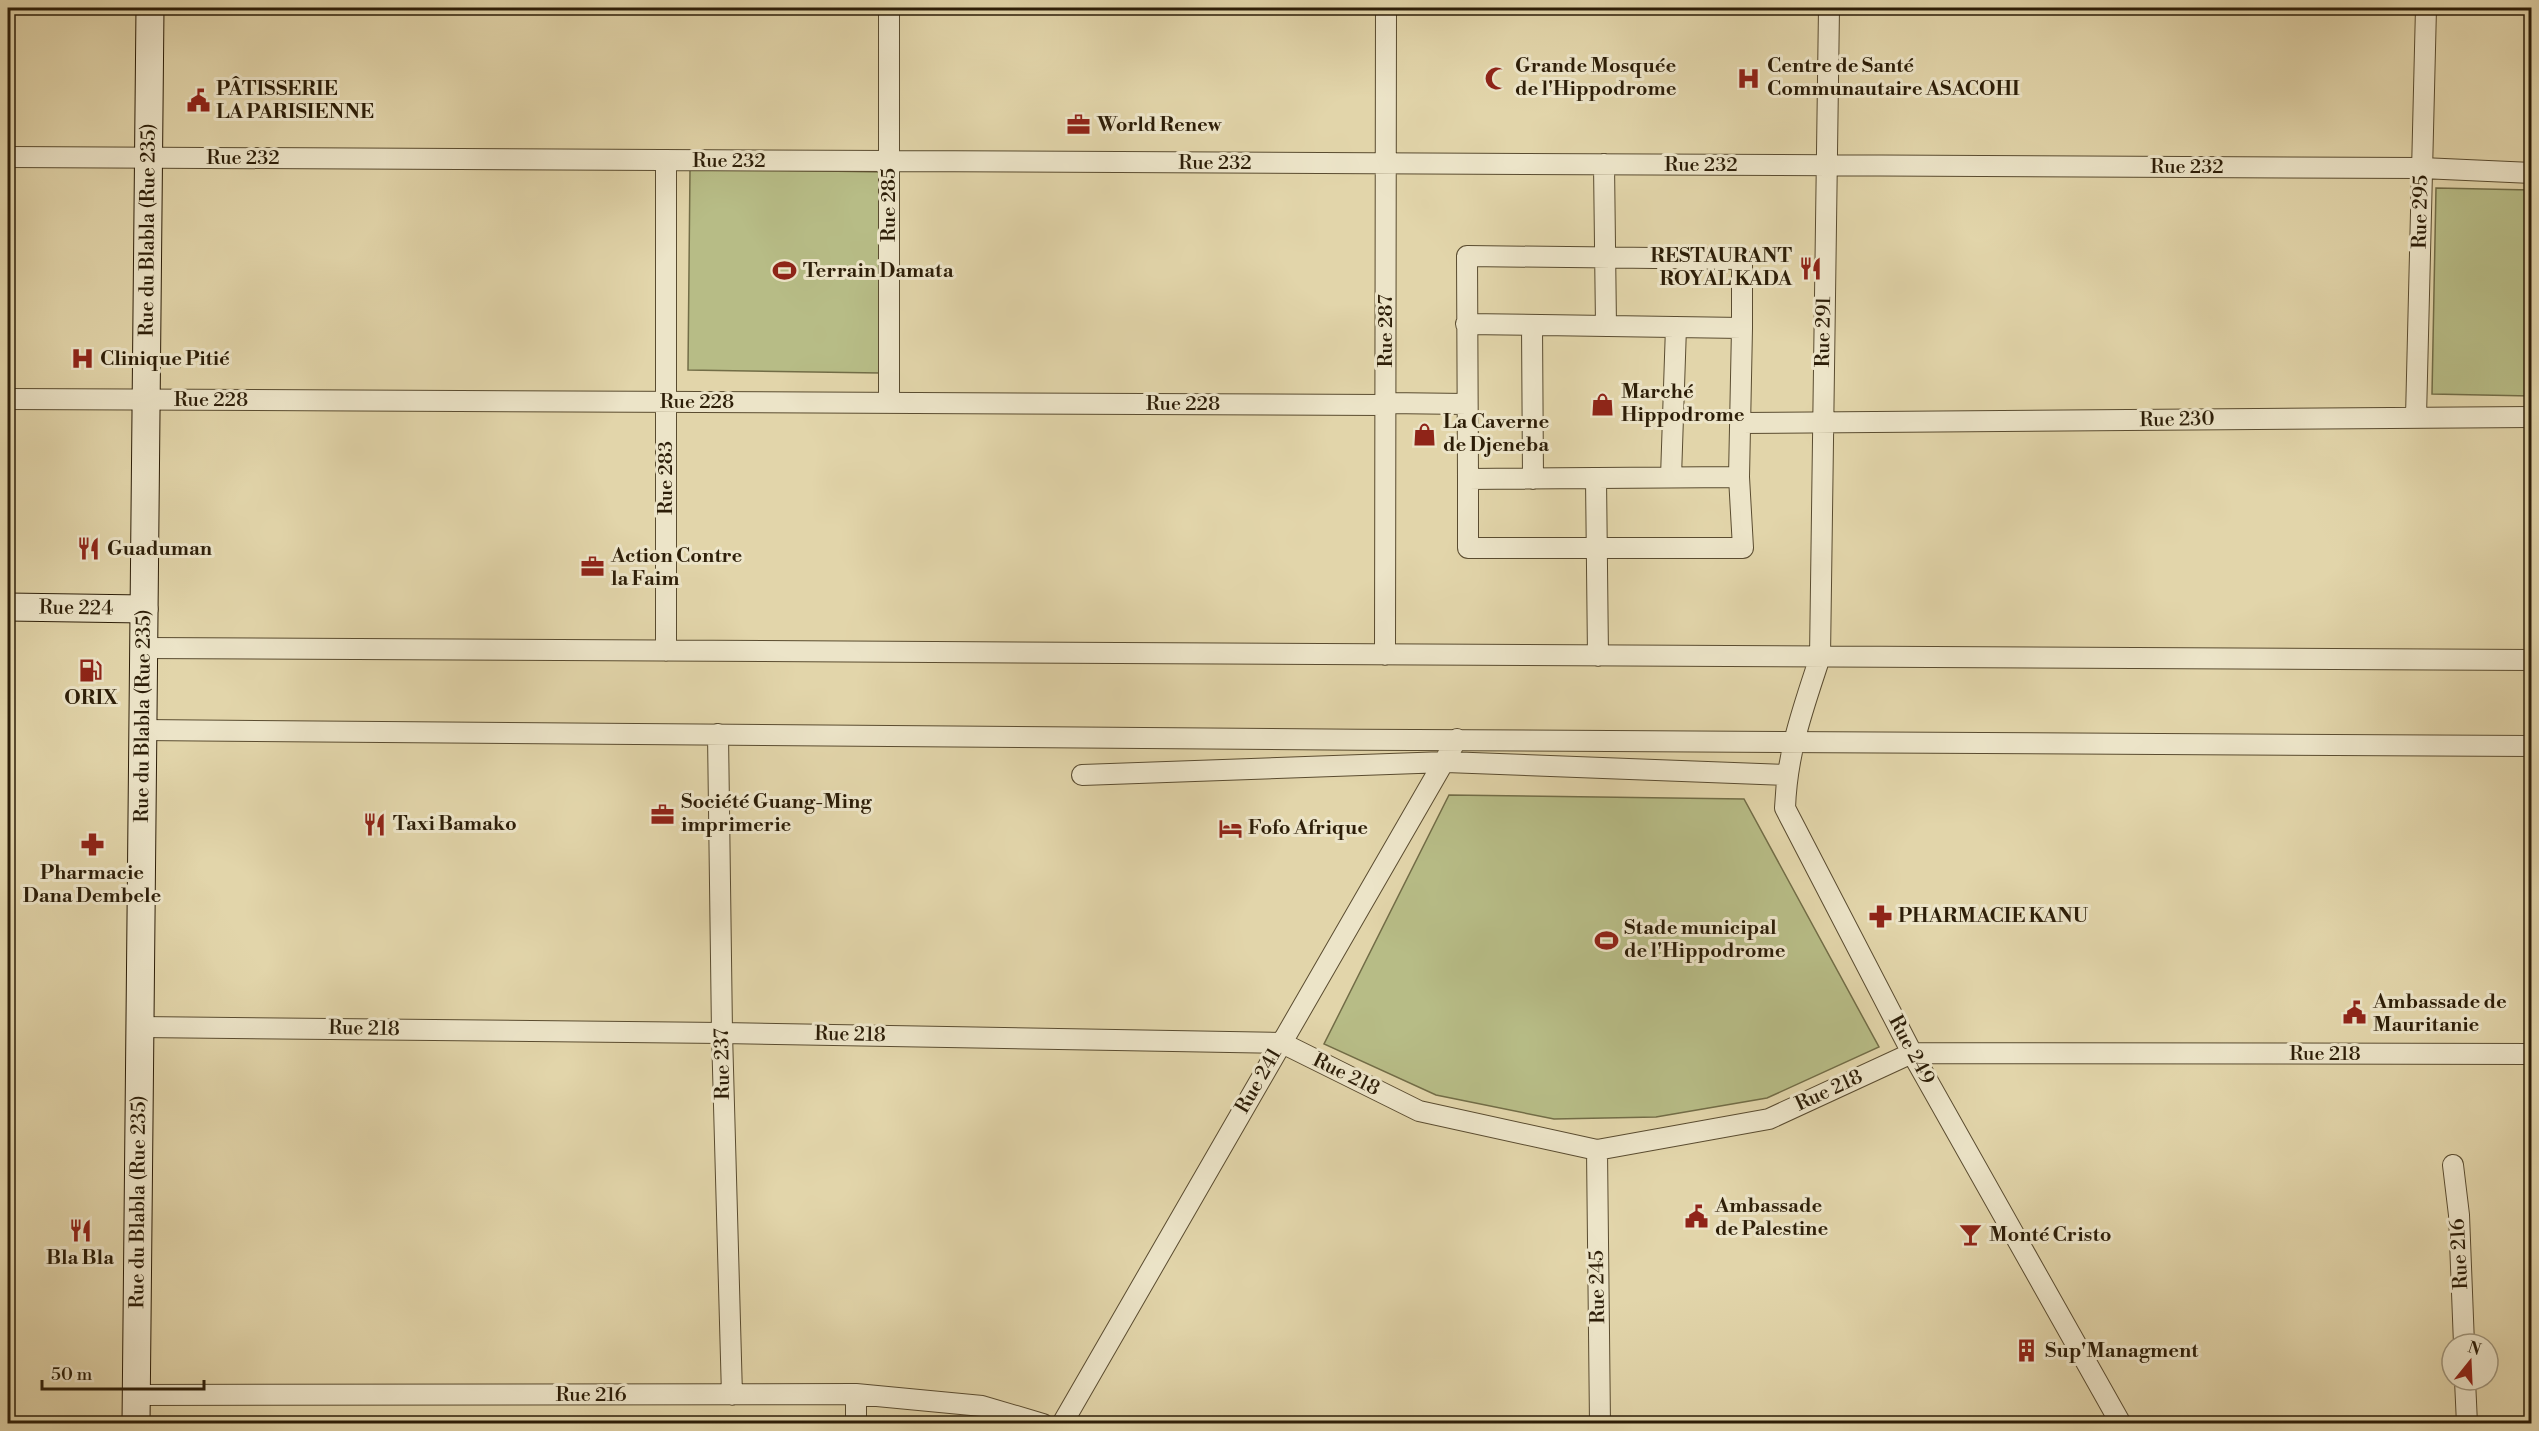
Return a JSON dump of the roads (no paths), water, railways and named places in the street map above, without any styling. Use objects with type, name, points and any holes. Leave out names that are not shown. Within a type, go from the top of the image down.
[{"type":"street","name":"Rue du Blabla (Rue 235)","points":[[136,1424],[150,8]]},
{"type":"street","name":"Rue 285","points":[[889,8],[889,403]]},
{"type":"street","name":"Rue 287","points":[[1385,655],[1386,8]]},
{"type":"street","name":"Rue 291","points":[[1820,657],[1829,8]]},
{"type":"street","name":"Rue 295","points":[[2416,417],[2426,8]]},
{"type":"street","name":"Rue 232","points":[[8,157],[2422,168],[2532,173]]},
{"type":"street","name":"Rue 283","points":[[666,160],[666,651]]},
{"type":"street","points":[[1604,164],[1606,326]]},
{"type":"street","points":[[1467,256],[1604,256],[1742,259],[1739,477],[1743,548],[1468,548],[1467,256]]},
{"type":"street","points":[[1466,324],[1742,328]]},
{"type":"street","points":[[1532,325],[1533,479]]},
{"type":"street","points":[[1671,477],[1676,327]]},
{"type":"street","name":"Rue 228","points":[[8,399],[1467,404]]},
{"type":"street","name":"Rue 230","points":[[1740,423],[2532,417]]},
{"type":"street","points":[[1467,479],[1739,477]]},
{"type":"street","points":[[1596,478],[1598,656]]},
{"type":"street","name":"Rue 224","points":[[8,607],[144,609]]},
{"type":"street","points":[[143,648],[2532,660]]},
{"type":"street","name":"Rue 249","points":[[1820,657],[1792,745],[1786,775],[1785,808],[1912,1053],[2121,1424]]},
{"type":"street","points":[[142,730],[1457,739],[1792,745],[2532,747]]},
{"type":"street","name":"Rue 237","points":[[718,734],[722,1033],[732,1395]]},
{"type":"street","name":"Rue 241","points":[[1062,1424],[1446,762],[1457,739]]},
{"type":"street","points":[[1082,775],[1446,762],[1786,775]]},
{"type":"street","name":"Rue 218","points":[[139,1027],[722,1033],[1281,1043],[1419,1111],[1597,1150],[1769,1119],[1912,1053],[2532,1054]]},
{"type":"street","name":"Rue 245","points":[[1597,1150],[1600,1424]]},
{"type":"street","name":"Rue 216","points":[[2453,1165],[2458,1215],[2463,1332]]},
{"type":"street","points":[[2466,1392],[2467,1424]]},
{"type":"street","points":[[856,1394],[856,1424]]},
{"type":"street","name":"Rue 216","points":[[136,1395],[856,1394],[982,1406],[1043,1424]]},
{"type":"place","name":"Grande Mosquée de l'Hippodrome","points":[[1497,78]]},
{"type":"place","name":"Centre de Santé Communautaire ASACOHI","points":[[1749,78]]},
{"type":"place","name":"PÂTISSERIE LA PARISIENNE","points":[[198,100]]},
{"type":"place","name":"World Renew","points":[[1079,125]]},
{"type":"place","name":"RESTAURANT ROYAL KADA","points":[[1810,268]]},
{"type":"place","name":"Terrain Damata","points":[[785,271]]},
{"type":"place","name":"Clinique Pitié","points":[[82,359]]},
{"type":"place","name":"Marché Hippodrome","points":[[1603,404]]},
{"type":"place","name":"La Caverne de Djeneba","points":[[1425,434]]},
{"type":"place","name":"Guaduman","points":[[89,549]]},
{"type":"place","name":"Action Contre la Faim","points":[[593,567]]},
{"type":"place","name":"ORIX","points":[[91,671]]},
{"type":"place","name":"Société Guang-Ming imprimerie","points":[[663,814]]},
{"type":"place","name":"Taxi Bamako","points":[[375,824]]},
{"type":"place","name":"Fofo Afrique","points":[[1230,828]]},
{"type":"place","name":"Pharmacie Dana Dembele","points":[[92,845]]},
{"type":"place","name":"PHARMACIE KANU","points":[[1880,916]]},
{"type":"place","name":"Stade municipal de l'Hippodrome","points":[[1606,940]]},
{"type":"place","name":"Ambassade de Mauritanie","points":[[2355,1013]]},
{"type":"place","name":"Ambassade de Palestine","points":[[1697,1217]]},
{"type":"place","name":"Bla Bla","points":[[80,1230]]},
{"type":"place","name":"Monté Cristo","points":[[1971,1235]]},
{"type":"place","name":"Sup'Managment","points":[[2027,1351]]}]
